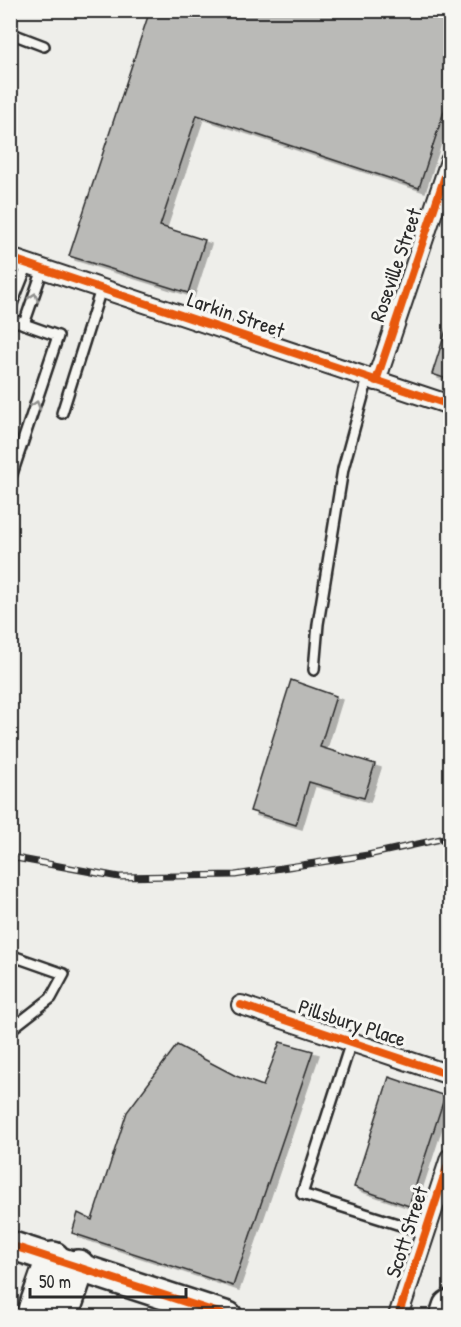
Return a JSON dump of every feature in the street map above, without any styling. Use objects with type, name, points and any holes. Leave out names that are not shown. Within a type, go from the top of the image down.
[{"type":"highway","points":[[33,1317],[65,1263]]},
{"type":"highway","points":[[61,1317],[65,1263]]},
{"type":"highway","points":[[447,1317],[450,1307]]},
{"type":"street","name":"Roseville Street","points":[[372,379],[450,161]]},
{"type":"street","name":"Larkin Street","points":[[27,264],[450,405]]},
{"type":"street","name":"Pillsbury Place","points":[[241,1005],[450,1075]]},
{"type":"street","name":"Scott Street","points":[[398,1317],[450,1158]]},
{"type":"street","points":[[10,1245],[228,1317]]},
{"type":"lane","points":[[10,33],[44,46]]},
{"type":"lane","points":[[10,309],[27,264]]},
{"type":"lane","points":[[24,324],[27,264]]},
{"type":"lane","points":[[62,413],[101,289]]},
{"type":"lane","points":[[10,319],[58,336],[10,480]]},
{"type":"lane","points":[[314,670],[318,624],[343,469],[372,379]]},
{"type":"lane","points":[[10,955],[64,974],[51,999],[10,1030]]},
{"type":"lane","points":[[351,1042],[302,1194],[426,1233]]},
{"type":"building","points":[[150,10],[450,10],[450,93],[419,188],[197,115],[160,226],[205,240],[188,293],[69,256]]},
{"type":"building","points":[[447,327],[450,328],[450,380],[432,374]]},
{"type":"building","points":[[291,680],[336,696],[320,747],[375,764],[364,798],[309,782],[296,825],[250,811]]},
{"type":"building","points":[[280,1042],[313,1051],[233,1286],[72,1233],[78,1213],[92,1220],[127,1112],[177,1045],[236,1076],[263,1086]]},
{"type":"building","points":[[389,1077],[445,1096],[409,1206],[354,1187]]},
{"type":"railway","points":[[10,857],[119,877],[235,875],[368,855],[450,837]]},
{"type":"cycle path","points":[[376,381],[450,161]]},
{"type":"cycle path","points":[[10,258],[450,405]]},
{"type":"cycle path","points":[[241,1005],[450,1075]]},
{"type":"cycle path","points":[[398,1316],[450,1158]]},
{"type":"cycle path","points":[[10,1245],[228,1316]]}]
